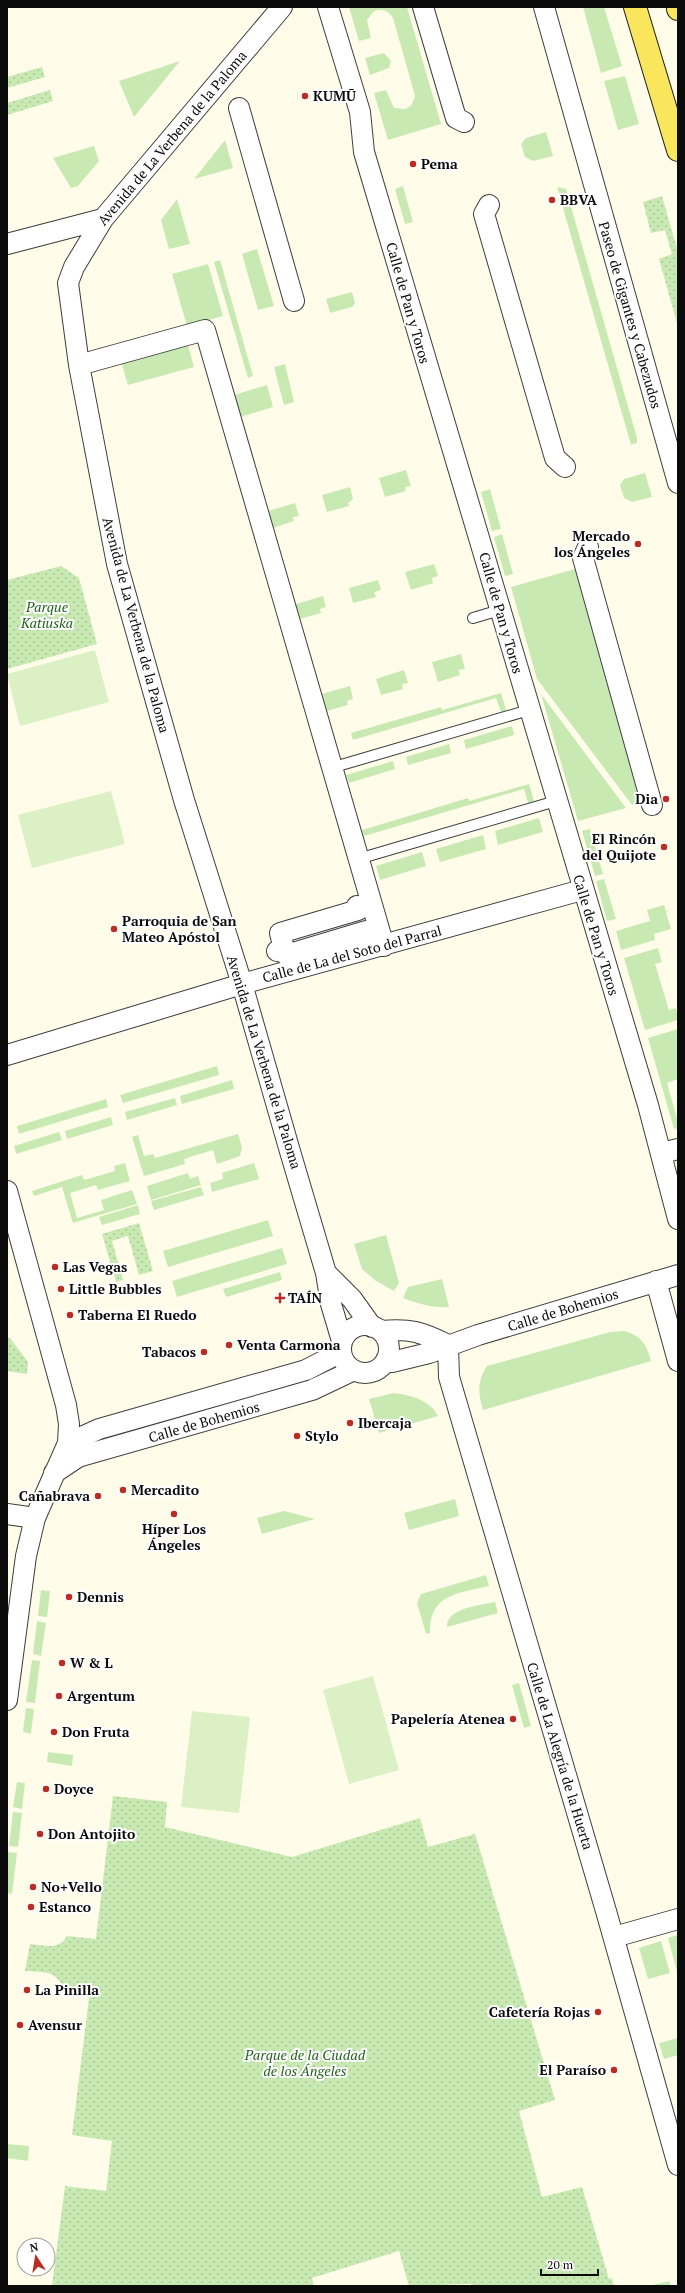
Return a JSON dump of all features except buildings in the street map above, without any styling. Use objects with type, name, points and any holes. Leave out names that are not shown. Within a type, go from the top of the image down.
[{"type":"main road","points":[[635,7],[678,150]]},
{"type":"street","name":"Avenida de La Verbena de la Paloma","points":[[282,7],[102,219],[74,267],[68,283],[79,365],[121,578],[184,800],[242,984],[326,1273],[331,1304],[342,1347]]},
{"type":"street","name":"Calle de Pan y Toros","points":[[328,7],[360,112],[364,152],[582,890],[670,1151],[664,1170],[678,1219]]},
{"type":"street","points":[[424,7],[456,118],[464,122]]},
{"type":"street","name":"Paseo de Gigantes y Cabezudos","points":[[544,7],[678,483]]},
{"type":"street","points":[[239,108],[294,301]]},
{"type":"street","points":[[489,205],[484,214],[555,458],[564,467]]},
{"type":"street","points":[[7,244],[102,219]]},
{"type":"street","points":[[79,365],[205,330],[337,768],[358,859],[384,946]]},
{"type":"street","points":[[588,547],[583,558],[652,805]]},
{"type":"street","name":"Calle de La del Soto del Parral","points":[[7,1055],[242,984],[384,946],[582,890]]},
{"type":"street","points":[[358,908],[365,931],[284,953],[280,933],[358,908]]},
{"type":"street","points":[[7,1191],[66,1405],[69,1424],[68,1443],[35,1518],[23,1572],[7,1700]]},
{"type":"street","name":"Avenida de La Verbena de la Paloma","points":[[326,1273],[352,1299],[376,1329]]},
{"type":"street","name":"Calle de Bohemios","points":[[386,1360],[392,1362],[402,1360],[678,1275]]},
{"type":"street","points":[[656,1281],[678,1361]]},
{"type":"street","points":[[376,1329],[389,1345],[386,1360],[374,1371],[366,1373],[354,1370],[345,1363],[342,1347],[352,1329],[359,1326],[376,1329],[409,1329],[425,1333],[448,1346]]},
{"type":"street","name":"Calle de La Alegría de la Huerta","points":[[448,1346],[449,1377],[614,1937],[678,2165]]},
{"type":"street","name":"Calle de Bohemios","points":[[68,1443],[99,1429],[306,1370],[342,1347]]},
{"type":"street","name":"Calle de Bohemios","points":[[54,1474],[78,1457],[312,1390],[354,1370]]},
{"type":"street","points":[[7,1514],[35,1518]]},
{"type":"street","points":[[614,1937],[678,1919]]},
{"type":"lane","points":[[473,618],[500,610]]},
{"type":"lane","points":[[337,768],[529,710]]},
{"type":"lane","points":[[358,859],[556,801]]},
{"type":"green space","points":[[349,7],[407,7],[441,124],[388,140],[374,93],[386,90],[394,108],[405,109],[411,106],[415,96],[393,18],[384,10],[373,12],[367,20],[371,38],[359,41]]},
{"type":"green space","points":[[583,7],[604,7],[622,66],[601,73]]},
{"type":"green space","points":[[384,53],[391,61],[389,68],[370,75],[365,58]]},
{"type":"green space","points":[[180,61],[134,117],[119,81]]},
{"type":"green space","points":[[42,67],[45,77],[7,88],[7,77]]},
{"type":"green space","points":[[625,76],[639,124],[618,130],[604,81]]},
{"type":"green space","points":[[50,90],[53,101],[7,115],[7,103]]},
{"type":"green space","points":[[546,132],[553,156],[533,161],[525,157],[521,144],[526,138]]},
{"type":"green space","points":[[225,140],[233,168],[194,179]]},
{"type":"green space","points":[[94,146],[99,161],[78,186],[71,188],[53,158]]},
{"type":"green space","points":[[403,186],[413,222],[405,224],[395,189]]},
{"type":"green space","points":[[557,187],[566,189],[637,438],[637,443],[631,445]]},
{"type":"green space","points":[[662,196],[678,252],[678,327],[659,259],[672,254],[665,230],[651,233],[643,202]]},
{"type":"green space","points":[[177,199],[190,244],[169,249],[161,220]]},
{"type":"green space","points":[[257,249],[274,306],[258,310],[242,254]]},
{"type":"green space","points":[[220,260],[253,376],[248,378],[214,262]]},
{"type":"green space","points":[[208,264],[223,316],[187,326],[172,274]]},
{"type":"green space","points":[[352,292],[355,303],[352,307],[330,313],[326,299]]},
{"type":"green space","points":[[187,342],[194,367],[128,385],[121,361]]},
{"type":"green space","points":[[285,364],[294,402],[284,405],[274,367]]},
{"type":"green space","points":[[267,385],[273,407],[240,417],[234,395]]},
{"type":"green space","points":[[406,470],[411,486],[405,487],[406,491],[385,497],[379,478]]},
{"type":"green space","points":[[645,473],[652,497],[632,502],[624,498],[620,485],[624,479]]},
{"type":"green space","points":[[350,487],[353,499],[348,503],[349,506],[327,512],[322,495]]},
{"type":"green space","points":[[490,489],[501,529],[492,531],[481,492]]},
{"type":"green space","points":[[295,503],[299,516],[293,517],[294,521],[273,528],[268,511]]},
{"type":"green space","points":[[502,534],[513,574],[505,576],[494,537]]},
{"type":"green space","points":[[434,564],[438,576],[432,578],[433,583],[411,590],[405,572]]},
{"type":"green space","name":"Parque Katiuska","points":[[61,566],[79,578],[97,644],[7,669],[7,580]]},
{"type":"green space","points":[[575,569],[641,803],[632,805],[537,679],[511,587]]},
{"type":"green space","points":[[378,580],[381,590],[374,592],[376,597],[353,603],[349,588]]},
{"type":"green space","points":[[323,596],[326,607],[320,609],[321,613],[300,619],[296,604]]},
{"type":"green space","points":[[95,650],[109,702],[20,726],[7,674]]},
{"type":"green space","points":[[461,654],[465,669],[459,670],[460,675],[438,682],[432,662]]},
{"type":"green space","points":[[404,670],[408,683],[402,684],[403,689],[381,695],[376,679]]},
{"type":"green space","points":[[350,686],[353,699],[347,701],[348,705],[327,711],[322,694]]},
{"type":"green space","points":[[501,693],[506,710],[501,712],[496,698],[353,740],[351,733],[441,707],[442,710]]},
{"type":"green space","points":[[541,694],[626,808],[578,821]]},
{"type":"green space","points":[[512,726],[514,735],[466,749],[464,740]]},
{"type":"green space","points":[[449,744],[451,753],[408,765],[406,757]]},
{"type":"green space","points":[[393,761],[395,769],[349,783],[346,775]]},
{"type":"green space","points":[[529,784],[534,801],[528,803],[524,789],[364,836],[362,830],[468,798],[469,801]]},
{"type":"green space","points":[[111,791],[125,844],[32,868],[18,815]]},
{"type":"green space","points":[[539,818],[543,832],[498,845],[495,831]]},
{"type":"green space","points":[[590,829],[603,874],[595,876],[582,831]]},
{"type":"green space","points":[[483,835],[486,849],[440,862],[436,849]]},
{"type":"green space","points":[[422,852],[426,866],[380,880],[376,866]]},
{"type":"green space","points":[[604,879],[616,919],[607,921],[596,881]]},
{"type":"green space","points":[[664,905],[666,911],[672,909],[666,912],[671,929],[654,934],[655,940],[621,950],[616,931],[650,921],[647,910]]},
{"type":"green space","points":[[658,948],[662,962],[655,964],[669,1010],[676,1008],[678,1020],[645,1030],[624,958]]},
{"type":"green space","points":[[678,1029],[678,1079],[667,1083],[678,1122],[678,1128],[674,1129],[648,1038]]},
{"type":"green space","points":[[217,1066],[219,1075],[123,1103],[120,1095]]},
{"type":"green space","points":[[232,1080],[234,1089],[182,1104],[180,1096]]},
{"type":"green space","points":[[175,1098],[177,1105],[127,1120],[125,1112]]},
{"type":"green space","points":[[106,1099],[108,1107],[19,1134],[17,1126]]},
{"type":"green space","points":[[111,1117],[113,1125],[67,1139],[65,1131]]},
{"type":"green space","points":[[59,1132],[62,1140],[16,1154],[14,1146]]},
{"type":"green space","points":[[238,1134],[242,1147],[240,1156],[217,1164],[213,1150],[184,1159],[185,1164],[144,1176],[132,1137],[138,1135],[144,1156],[153,1154],[155,1158]]},
{"type":"green space","points":[[125,1163],[130,1181],[98,1190],[96,1185],[70,1193],[77,1218],[104,1210],[101,1200],[132,1190],[137,1204],[73,1223],[62,1187],[34,1196],[32,1191],[82,1175],[84,1180],[115,1171],[114,1166]]},
{"type":"green space","points":[[254,1163],[259,1179],[212,1192],[210,1183],[223,1179],[222,1173]]},
{"type":"green space","points":[[188,1173],[190,1179],[198,1176],[201,1185],[151,1200],[147,1186]]},
{"type":"green space","points":[[201,1187],[204,1195],[154,1210],[151,1201]]},
{"type":"green space","points":[[138,1205],[140,1214],[102,1225],[99,1217]]},
{"type":"green space","points":[[268,1220],[273,1236],[168,1267],[163,1251]]},
{"type":"green space","points":[[139,1223],[153,1271],[139,1275],[128,1236],[112,1241],[123,1280],[116,1282],[102,1234]]},
{"type":"green space","points":[[386,1235],[399,1283],[394,1291],[376,1281],[362,1269],[354,1244]]},
{"type":"green space","points":[[282,1248],[287,1264],[177,1297],[172,1281]]},
{"type":"green space","points":[[280,1272],[282,1280],[226,1297],[223,1289]]},
{"type":"green space","points":[[442,1279],[449,1307],[426,1305],[403,1298],[408,1287]]},
{"type":"green space","points":[[624,1331],[639,1338],[645,1346],[651,1361],[483,1410],[479,1387],[481,1377],[487,1366],[610,1332]]},
{"type":"green space","points":[[7,1338],[10,1338],[28,1362],[27,1374],[7,1371]]},
{"type":"green space","points":[[394,1393],[407,1395],[425,1402],[435,1410],[438,1416],[379,1433],[369,1399]]},
{"type":"green space","points":[[455,1499],[459,1516],[409,1530],[404,1513]]},
{"type":"green space","points":[[284,1511],[315,1519],[262,1534],[257,1518]]},
{"type":"green space","points":[[486,1575],[489,1586],[457,1594],[440,1603],[431,1620],[430,1633],[426,1634],[417,1603],[421,1594]]},
{"type":"green space","points":[[41,1590],[50,1591],[47,1617],[38,1616]]},
{"type":"green space","points":[[495,1602],[498,1613],[447,1627],[448,1621],[452,1616],[465,1608]]},
{"type":"green space","points":[[37,1621],[46,1623],[41,1656],[33,1654]]},
{"type":"green space","points":[[32,1660],[40,1661],[35,1703],[26,1702]]},
{"type":"green space","points":[[373,1676],[399,1770],[349,1784],[323,1690]]},
{"type":"green space","points":[[519,1683],[531,1726],[524,1728],[512,1685]]},
{"type":"green space","points":[[26,1708],[34,1709],[31,1734],[23,1732]]},
{"type":"green space","points":[[192,1711],[250,1717],[239,1813],[181,1807]]},
{"type":"green space","points":[[48,1752],[73,1755],[72,1766],[47,1762]]},
{"type":"green space","points":[[17,1782],[25,1783],[22,1809],[13,1807]]},
{"type":"green space","name":"Parque de la Ciudad de los Ángeles","points":[[113,1796],[167,1802],[165,1827],[292,1857],[420,1818],[428,1847],[475,1834],[555,2100],[519,2111],[542,2197],[582,2187],[609,2279],[612,2278],[614,2286],[471,2286],[471,2284],[409,2286],[399,2251],[312,2278],[314,2286],[52,2286],[53,2277],[56,2277],[56,2255],[65,2186],[106,2191],[112,2141],[72,2135],[90,1990],[61,1986],[56,1977],[52,1974],[25,1971],[30,1944],[51,1946],[60,1944],[67,1936],[96,1939]]},
{"type":"green space","points":[[13,1812],[22,1813],[18,1847],[9,1846]]},
{"type":"green space","points":[[8,1852],[17,1853],[12,1894],[7,1893]]},
{"type":"green space","points":[[678,1935],[678,1971],[677,1972],[668,1938]]},
{"type":"green space","points":[[661,1941],[670,1973],[648,1979],[639,1948]]},
{"type":"green space","points":[[678,2038],[678,2055],[664,2059],[659,2043]]},
{"type":"green space","points":[[7,2144],[29,2146],[28,2161],[7,2158]]},
{"type":"green space","points":[[669,2281],[671,2286],[648,2286]]},
{"type":"place","name":"KUMŪ","points":[[305,96]]},
{"type":"place","name":"Pema","points":[[413,164]]},
{"type":"place","name":"BBVA","points":[[552,200]]},
{"type":"place","name":"Mercado los Ángeles","points":[[638,544]]},
{"type":"place","name":"Dia","points":[[666,799]]},
{"type":"place","name":"El Rincón del Quijote","points":[[664,847]]},
{"type":"place","name":"Parroquia de San Mateo Apóstol","points":[[114,929]]},
{"type":"place","name":"Las Vegas","points":[[55,1267]]},
{"type":"place","name":"Little Bubbles","points":[[61,1289]]},
{"type":"place","name":"TAÍN","points":[[280,1298]]},
{"type":"place","name":"Taberna El Ruedo","points":[[70,1315]]},
{"type":"place","name":"Venta Carmona","points":[[229,1345]]},
{"type":"place","name":"Tabacos","points":[[204,1352]]},
{"type":"place","name":"Ibercaja","points":[[350,1423]]},
{"type":"place","name":"Stylo","points":[[297,1436]]},
{"type":"place","name":"Mercadito","points":[[123,1490]]},
{"type":"place","name":"Cañabrava","points":[[98,1496]]},
{"type":"place","name":"Híper Los Ángeles","points":[[174,1514]]},
{"type":"place","name":"Dennis","points":[[69,1597]]},
{"type":"place","name":"W & L","points":[[62,1663]]},
{"type":"place","name":"Argentum","points":[[59,1696]]},
{"type":"place","name":"Papelería Atenea","points":[[513,1719]]},
{"type":"place","name":"Don Fruta","points":[[54,1732]]},
{"type":"place","name":"Doyce","points":[[46,1789]]},
{"type":"place","name":"Don Antojito","points":[[40,1834]]},
{"type":"place","name":"No+Vello","points":[[33,1887]]},
{"type":"place","name":"Estanco","points":[[31,1907]]},
{"type":"place","name":"La Pinilla","points":[[27,1990]]},
{"type":"place","name":"Cafetería Rojas","points":[[598,2012]]},
{"type":"place","name":"Avensur","points":[[20,2025]]},
{"type":"place","name":"El Paraíso","points":[[614,2070]]}]
